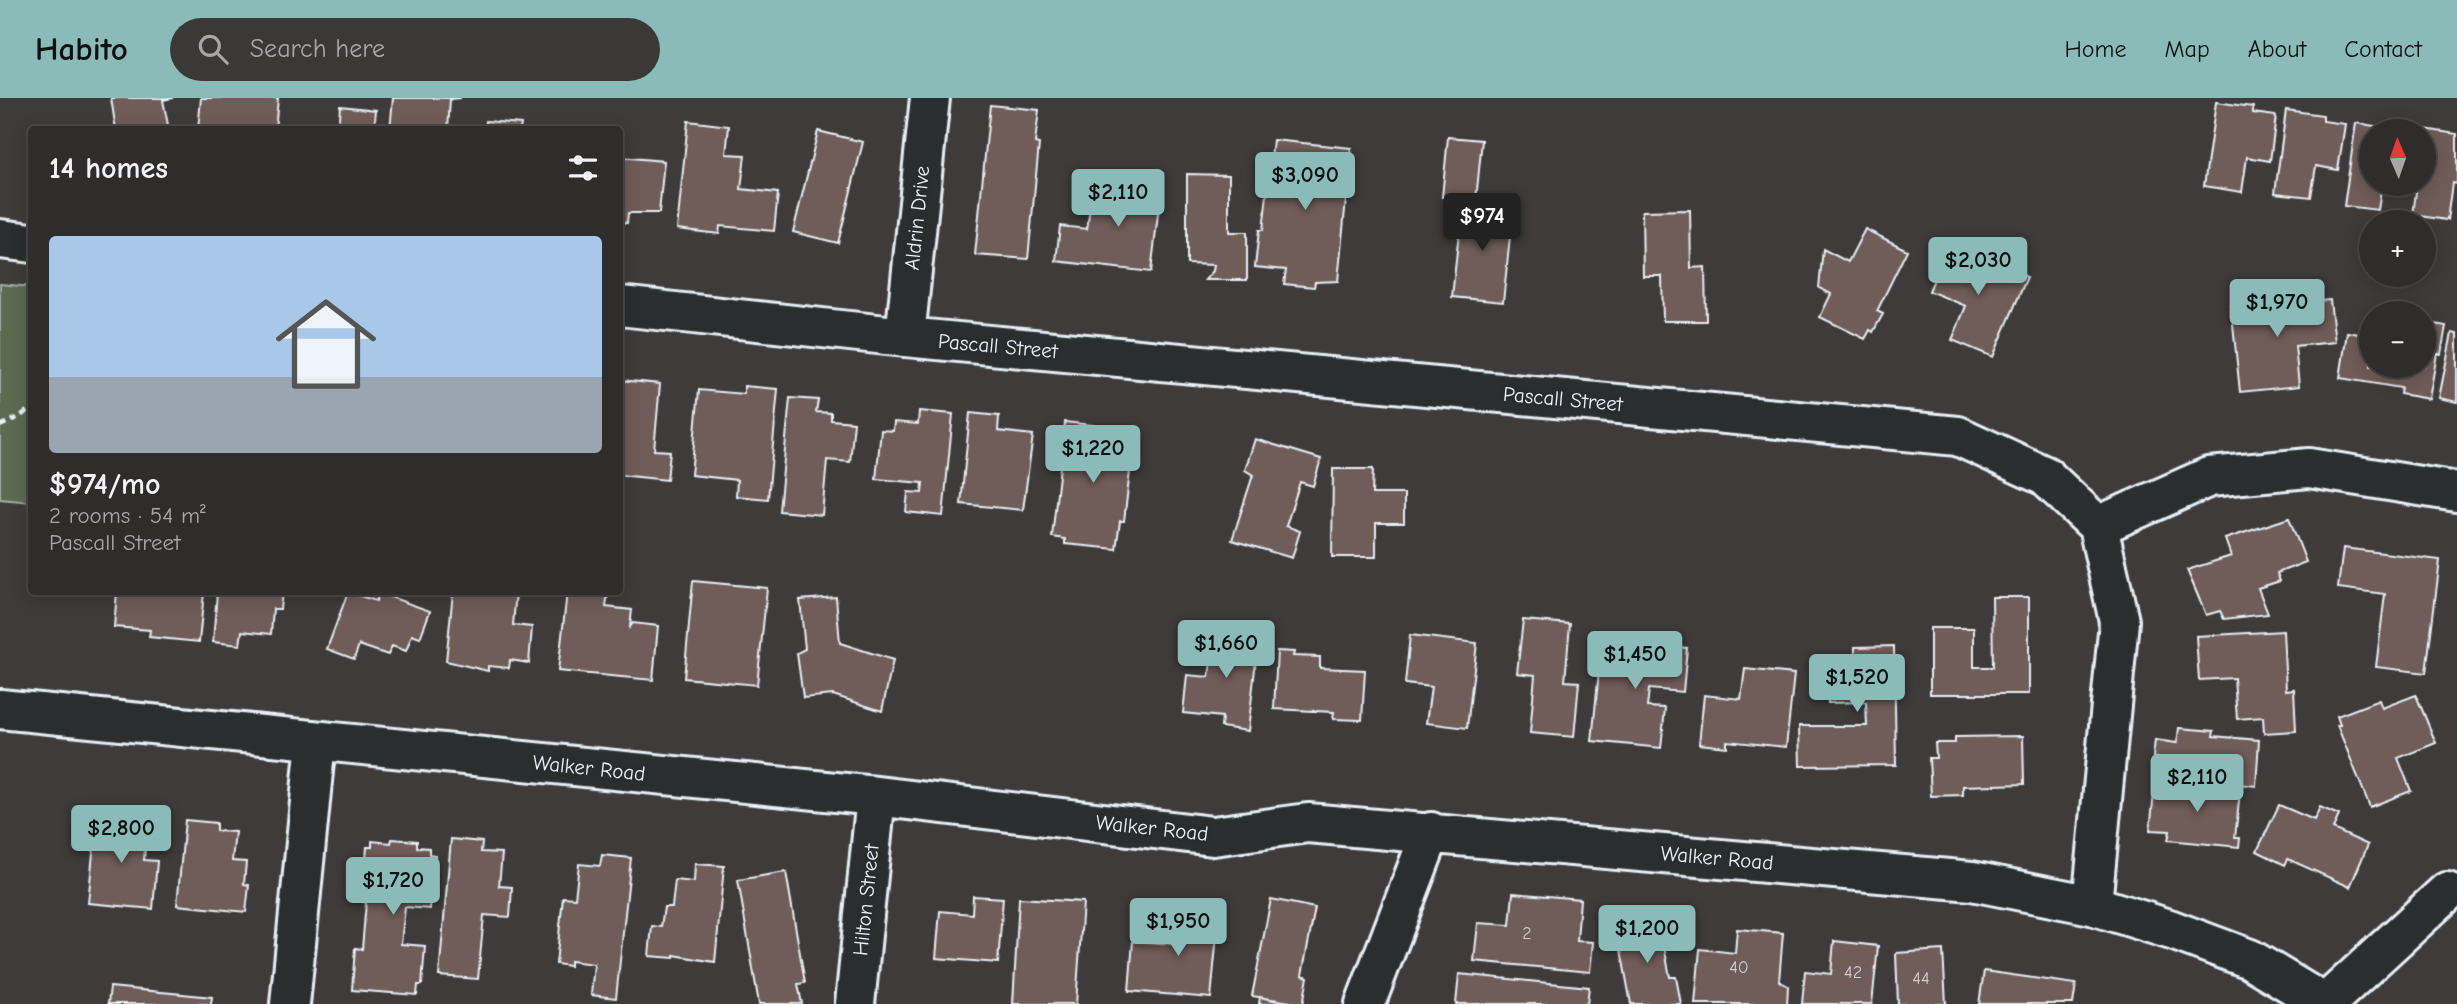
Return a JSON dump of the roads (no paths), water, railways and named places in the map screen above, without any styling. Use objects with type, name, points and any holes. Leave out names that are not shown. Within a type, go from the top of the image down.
[{"type":"street","name":"Aldrin Drive","points":[[905,337],[930,98]]},
{"type":"street","points":[[0,239],[28,242]]},
{"type":"street","name":"Pascall Street","points":[[623,306],[905,337],[1958,436],[2045,476],[2098,526]]},
{"type":"street","points":[[2092,905],[2119,621],[2098,526],[2209,477],[2272,471],[2309,468],[2457,492]]},
{"type":"street","name":"Walker Road","points":[[0,709],[876,796],[1213,836],[1308,823],[1972,881],[2092,905],[2250,959],[2325,1004]]},
{"type":"street","points":[[290,1004],[316,741]]},
{"type":"street","name":"Hilton Street","points":[[855,1004],[876,796]]},
{"type":"street","points":[[1366,1004],[1431,832]]},
{"type":"street","points":[[2325,1004],[2447,892]]}]
